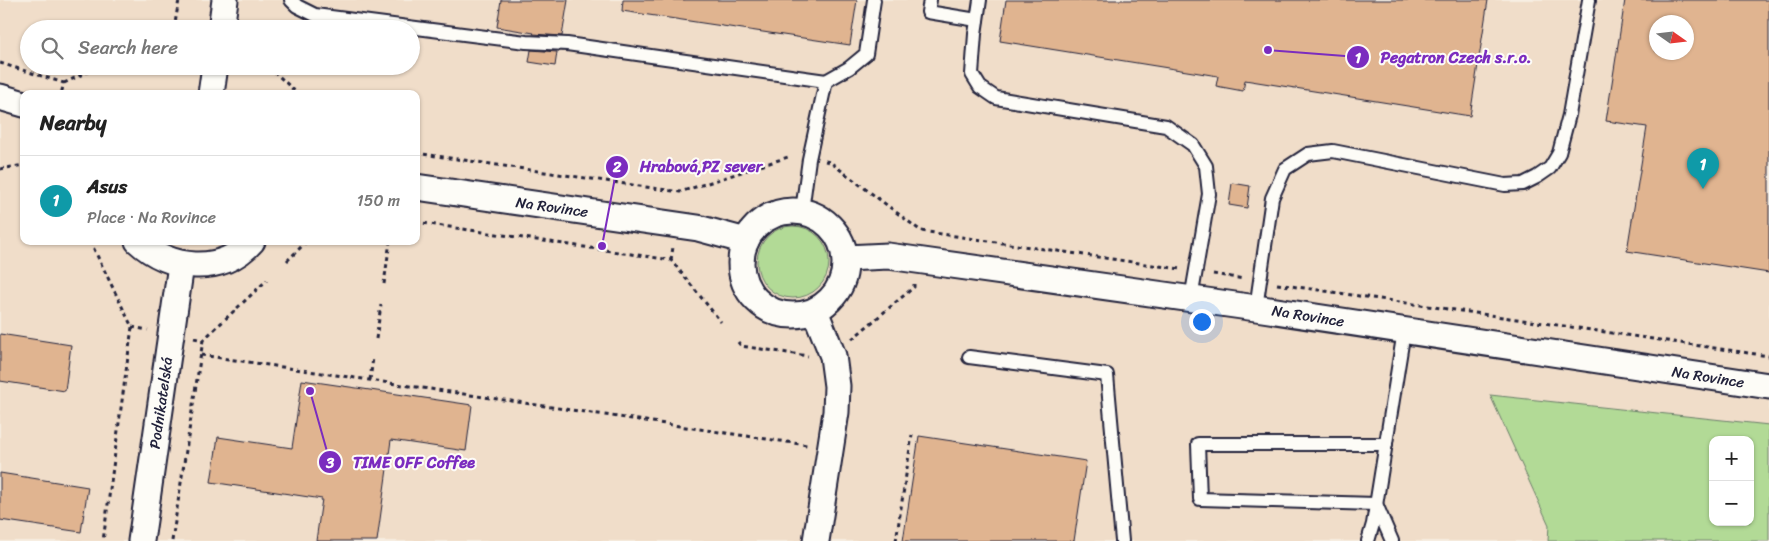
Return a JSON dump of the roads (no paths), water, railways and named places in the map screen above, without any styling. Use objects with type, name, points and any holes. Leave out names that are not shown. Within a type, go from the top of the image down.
[{"type":"street","points":[[222,20],[225,0]]},
{"type":"street","points":[[212,90],[214,75]]},
{"type":"street","points":[[0,97],[20,103]]},
{"type":"street","name":"Na Rovince","points":[[420,188],[698,228],[746,241]]},
{"type":"street","points":[[785,211],[802,212],[818,217],[832,228],[841,242],[846,258],[845,275],[839,290],[829,302],[815,311],[800,316],[785,315],[770,311],[758,302],[748,289],[742,274],[741,257],[746,241],[756,227],[769,217],[785,211]]},
{"type":"street","points":[[142,245],[163,259],[181,265],[199,266],[217,263],[234,256],[247,245]]},
{"type":"street","name":"Na Rovince","points":[[846,258],[888,256],[1256,308],[1769,386]]},
{"type":"street","name":"Podnikatelská","points":[[141,541],[181,265]]},
{"type":"street","points":[[815,311],[833,356],[837,386],[836,412],[816,541]]},
{"type":"lane","points":[[291,0],[297,6],[315,15],[354,20]]},
{"type":"lane","points":[[420,28],[526,42],[567,44],[826,81],[848,68],[866,54],[874,0]]},
{"type":"lane","points":[[930,0],[928,12],[977,20]]},
{"type":"lane","points":[[980,0],[972,74],[980,87],[996,98],[1166,126],[1193,145],[1206,166],[1209,194],[1191,299]]},
{"type":"lane","points":[[1256,308],[1272,198],[1285,169],[1308,154],[1333,150],[1505,185],[1523,184],[1550,168],[1559,153],[1569,115],[1589,0]]},
{"type":"lane","points":[[802,212],[809,159],[826,81]]},
{"type":"lane","points":[[1368,541],[1373,524],[1404,331]]},
{"type":"lane","points":[[969,357],[1107,375],[1122,541]]},
{"type":"lane","points":[[1376,504],[1200,499],[1198,444],[1386,444]]},
{"type":"lane","points":[[1376,504],[1392,541]]},
{"type":"place","name":"Pegatron Czech s.r.o.","points":[[1268,50]]},
{"type":"place","name":"Asus","points":[[1703,189]]},
{"type":"place","name":"Hrabová,PZ sever","points":[[602,246]]},
{"type":"place","name":"TIME OFF Coffee","points":[[310,391]]}]
